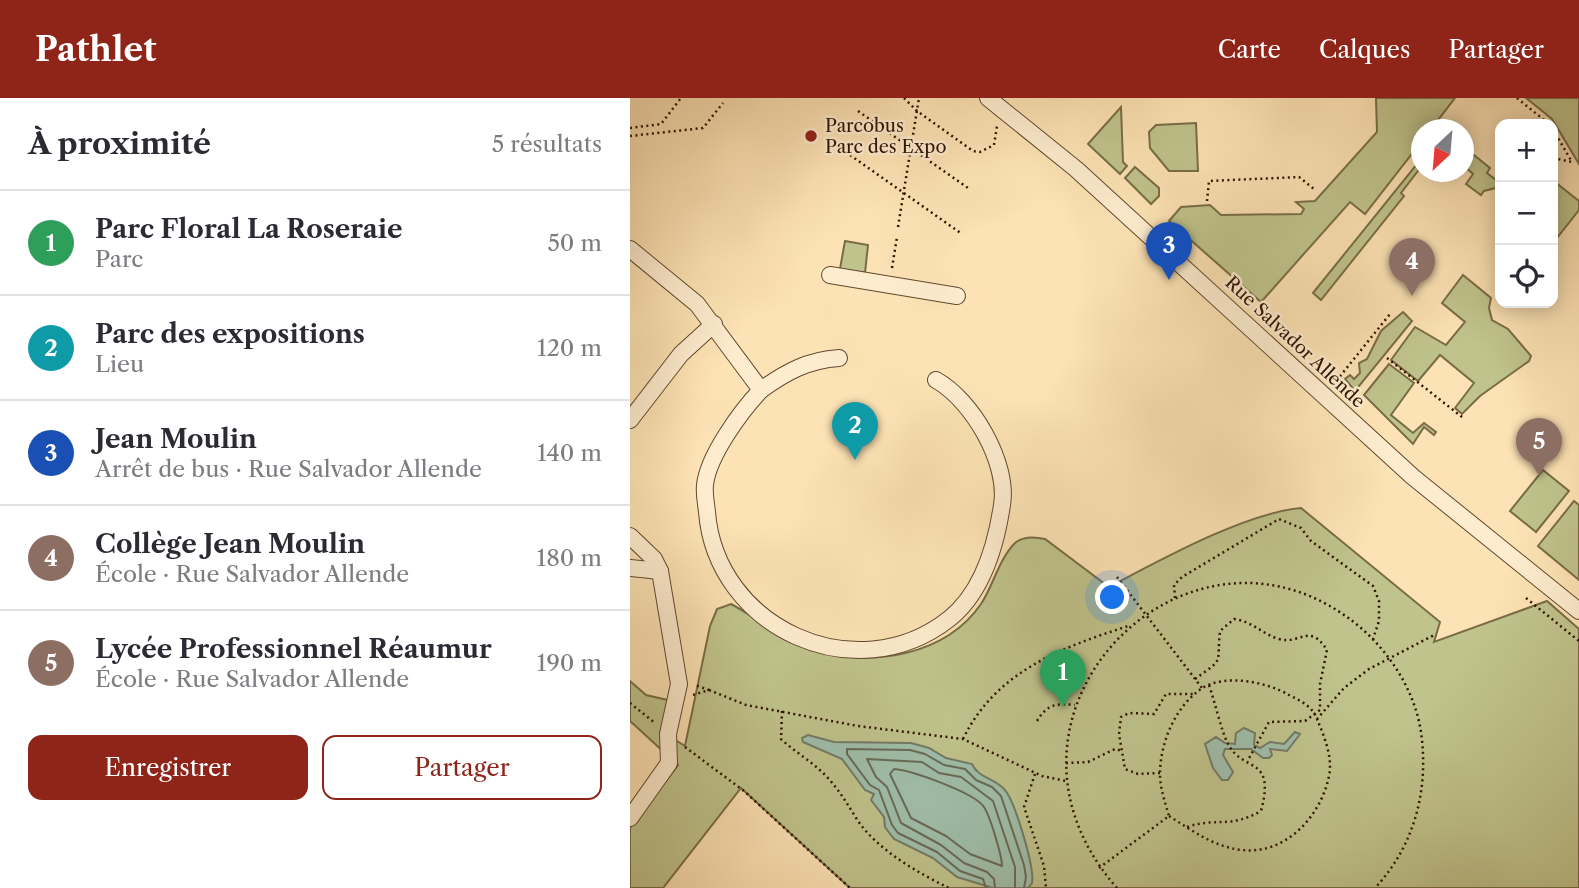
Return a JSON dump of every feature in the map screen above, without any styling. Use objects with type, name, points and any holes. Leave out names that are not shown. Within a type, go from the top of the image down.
[{"type":"street","name":"Rue Salvador Allende","points":[[988,98],[1076,169],[1413,477],[1579,611]]},
{"type":"street","points":[[630,249],[697,304],[761,390]]},
{"type":"street","points":[[831,275],[957,296]]},
{"type":"street","points":[[630,420],[681,354],[714,324]]},
{"type":"street","points":[[839,358],[822,359],[789,370],[761,390],[737,416],[705,484],[709,536],[717,562],[735,591],[773,624],[795,637],[829,647],[866,650],[906,643],[950,618],[980,582],[998,531],[1003,499],[1000,471],[990,441],[972,416],[936,380]]},
{"type":"street","points":[[630,536],[654,559],[660,571],[676,651],[679,684],[668,734],[669,763],[630,818]]},
{"type":"street","points":[[630,568],[660,571]]},
{"type":"path","points":[[630,128],[661,124],[681,98]]},
{"type":"path","points":[[904,98],[917,111],[973,151],[980,152],[994,145],[998,121],[1006,112]]},
{"type":"path","points":[[898,227],[919,98]]},
{"type":"path","points":[[1517,98],[1543,119]]},
{"type":"path","points":[[630,136],[703,128],[723,103]]},
{"type":"path","points":[[858,111],[968,188]]},
{"type":"path","points":[[1558,138],[1572,162],[1558,159]]},
{"type":"path","points":[[850,155],[962,234]]},
{"type":"path","points":[[1207,201],[1209,181],[1300,177],[1314,189]]},
{"type":"path","points":[[889,284],[897,237]]},
{"type":"path","points":[[1343,375],[1390,314]]},
{"type":"path","points":[[1387,358],[1462,417]]},
{"type":"path","points":[[1175,599],[1174,585],[1182,576],[1279,519],[1301,528],[1311,541],[1373,586],[1379,601],[1379,621],[1373,639]]},
{"type":"path","points":[[1117,577],[1144,616],[1202,688]]},
{"type":"path","points":[[1117,888],[1099,868],[1076,822],[1066,781],[1068,734],[1075,705],[1089,675],[1108,648],[1131,625],[1175,599],[1204,589],[1234,585],[1265,586],[1295,592],[1324,603],[1350,619],[1373,639],[1390,659],[1408,689],[1420,722],[1425,757],[1422,793],[1413,827],[1398,858],[1375,888]]},
{"type":"path","points":[[1526,598],[1579,641]]},
{"type":"path","points":[[1195,679],[1218,663],[1222,654],[1220,631],[1234,619],[1244,620],[1282,640],[1314,636],[1327,650],[1320,684],[1320,710],[1316,716]]},
{"type":"path","points":[[963,739],[986,700],[1011,679],[1064,650],[1131,625]]},
{"type":"path","points":[[1248,760],[1269,722],[1305,721],[1316,716],[1369,669],[1436,634]]},
{"type":"path","points":[[1251,682],[1278,688],[1308,705],[1316,716],[1327,743],[1329,775],[1315,813],[1296,834],[1276,846],[1244,851],[1210,842],[1169,816],[1160,773],[1166,735],[1202,688],[1209,685],[1251,682]]},
{"type":"path","points":[[692,684],[746,705],[858,726],[963,739],[1035,774],[1066,781]]},
{"type":"path","points":[[1187,827],[1201,822],[1232,824],[1261,811],[1265,793],[1264,781],[1257,767],[1229,747],[1209,685]]},
{"type":"path","points":[[677,701],[709,690]]},
{"type":"path","points":[[1160,773],[1130,773],[1125,769],[1119,725],[1121,717],[1129,713],[1154,714],[1166,694],[1196,694]]},
{"type":"path","points":[[630,703],[744,790],[850,888]]},
{"type":"path","points":[[1037,721],[1043,712],[1056,703],[1075,705]]},
{"type":"path","points":[[782,711],[781,739],[813,762],[830,780],[850,804],[858,821],[879,842],[949,888]]},
{"type":"path","points":[[1065,763],[1088,762],[1115,749],[1123,751]]},
{"type":"path","points":[[1035,774],[1024,807],[1044,866],[1046,888]]},
{"type":"path","points":[[1099,868],[1169,816]]},
{"type":"green space","points":[[1376,98],[1455,98],[1439,119],[1411,119],[1411,155],[1365,214],[1350,202],[1261,302],[1169,221],[1181,207],[1210,205],[1221,215],[1301,214],[1304,209],[1296,202],[1315,201],[1377,132]]},
{"type":"green space","points":[[1526,98],[1579,98],[1579,164],[1558,129],[1558,119],[1552,119]]},
{"type":"green space","points":[[1121,107],[1123,162],[1127,166],[1120,174],[1088,144]]},
{"type":"green space","points":[[1196,123],[1198,171],[1169,171],[1150,148],[1149,132],[1156,125]]},
{"type":"green space","points":[[1474,155],[1490,168],[1487,173],[1495,179],[1495,188],[1484,191],[1481,195],[1466,184],[1474,182]]},
{"type":"green space","points":[[1135,167],[1159,188],[1159,196],[1151,204],[1125,178]]},
{"type":"green space","points":[[1411,171],[1411,180],[1401,193],[1404,196],[1321,300],[1313,293]]},
{"type":"green space","points":[[1558,184],[1579,201],[1579,210],[1558,237]]},
{"type":"green space","points":[[845,241],[868,245],[865,273],[840,269]]},
{"type":"green space","points":[[1463,275],[1491,298],[1489,308],[1492,320],[1508,329],[1531,356],[1529,361],[1480,396],[1462,414],[1455,408],[1474,383],[1440,355],[1418,381],[1391,360],[1415,327],[1446,345],[1465,322],[1442,303]]},
{"type":"green space","points":[[1403,312],[1412,321],[1355,391],[1345,379],[1350,375],[1354,379],[1360,373],[1359,363],[1367,359],[1381,331]]},
{"type":"green space","points":[[1389,364],[1414,383],[1391,415],[1413,433],[1424,423],[1436,432],[1434,435],[1424,427],[1413,444],[1364,395]]},
{"type":"green space","points":[[1543,470],[1569,491],[1536,532],[1510,511]]},
{"type":"green space","points":[[1574,501],[1579,505],[1579,580],[1538,546]]},
{"type":"green space","points":[[1301,508],[1440,622],[1434,642],[1547,601],[1579,629],[1579,888],[850,888],[741,788],[663,888],[630,888],[630,828],[678,765],[630,721],[630,681],[646,695],[668,700],[664,733],[685,746],[710,626],[717,609],[731,604],[794,641],[816,650],[860,658],[884,657],[928,646],[966,621],[981,604],[1009,549],[1022,539],[1045,539],[1109,587],[1177,551],[1229,528]]},
{"type":"water","points":[[1244,728],[1255,733],[1254,745],[1260,748],[1270,742],[1284,744],[1295,732],[1300,734],[1287,751],[1270,749],[1272,755],[1269,758],[1263,758],[1251,749],[1225,749],[1223,755],[1233,772],[1228,780],[1222,780],[1213,768],[1205,744],[1216,737],[1225,743],[1235,744],[1236,733]]},
{"type":"water","points":[[808,735],[834,742],[911,743],[929,748],[946,758],[972,764],[978,772],[1001,786],[1009,797],[1027,850],[1032,883],[1028,888],[993,888],[957,877],[933,858],[894,839],[885,827],[884,817],[871,800],[874,794],[865,790],[842,759],[803,742],[802,738]]},
{"type":"place","name":"Parcobus Parc des Expo","points":[[811,136]]},
{"type":"place","name":"Jean Moulin","points":[[1169,280]]},
{"type":"place","name":"Collège Jean Moulin","points":[[1412,296]]},
{"type":"place","name":"Parc des expositions","points":[[855,460]]},
{"type":"place","name":"Lycée Professionnel Réaumur","points":[[1539,476]]},
{"type":"place","name":"Parc Floral La Roseraie","points":[[1063,707]]}]
